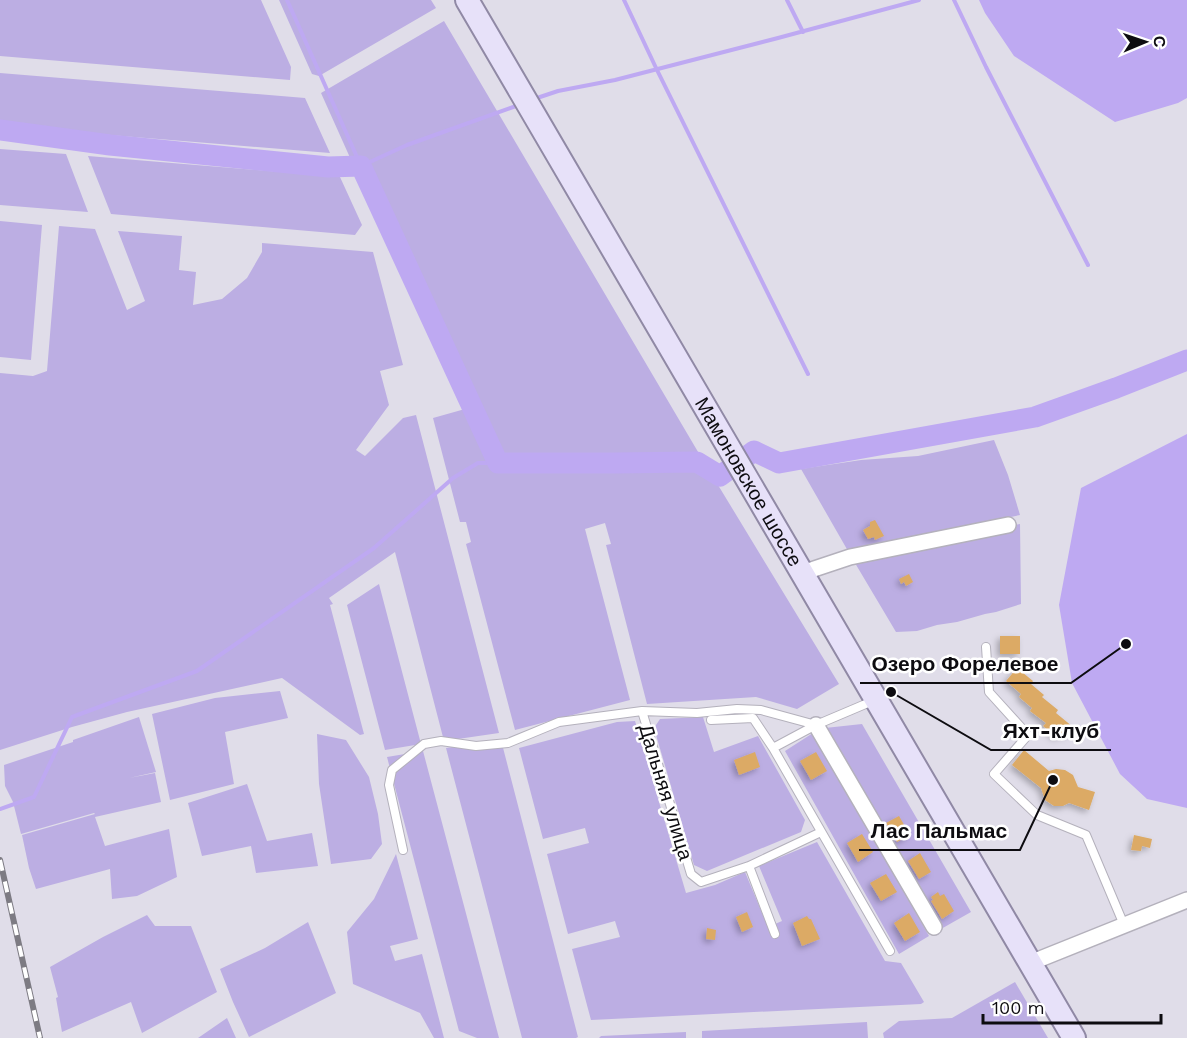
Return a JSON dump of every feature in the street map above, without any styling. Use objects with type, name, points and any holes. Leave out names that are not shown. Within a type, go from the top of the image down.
[{"type":"main road","name":"Мамоновское шоссе","points":[[466,0],[1074,1038]]},
{"type":"street","points":[[802,573],[850,557],[1008,525]]},
{"type":"street","points":[[816,725],[934,927]]},
{"type":"street","points":[[1030,963],[1187,900]]},
{"type":"lane","points":[[986,647],[989,692],[1028,735],[994,774],[1036,815],[1086,835],[1124,925]]},
{"type":"lane","points":[[773,748],[816,725],[876,700]]},
{"type":"lane","points":[[403,850],[389,785],[392,770],[424,744],[441,741],[476,746],[508,743],[560,722],[642,711],[697,713],[737,709],[760,710],[816,725]]},
{"type":"lane","name":"Дальняя улица","points":[[642,711],[690,874],[701,882],[748,866],[821,832]]},
{"type":"lane","points":[[711,720],[753,718],[773,748],[890,951]]},
{"type":"lane","points":[[748,866],[775,934]]},
{"type":"shaded area","points":[[0,0],[261,0],[291,67],[290,80],[0,56]]},
{"type":"shaded area","points":[[279,0],[431,0],[436,8],[319,76],[312,74]]},
{"type":"shaded area","points":[[979,0],[1187,0],[1187,98],[1178,103],[1115,122],[1014,56],[985,13]]},
{"type":"shaded area","points":[[444,21],[704,462],[839,684],[797,709],[756,697],[647,704],[606,545],[611,544],[605,523],[585,529],[630,700],[515,730],[466,544],[471,542],[466,522],[460,522],[433,418],[465,409],[321,93]]},
{"type":"shaded area","points":[[0,73],[305,98],[330,153],[0,126]]},
{"type":"shaded area","points":[[0,149],[66,154],[88,212],[0,205]]},
{"type":"shaded area","points":[[88,156],[340,177],[362,225],[355,235],[111,214]]},
{"type":"shaded area","points":[[0,221],[42,225],[31,360],[0,357]]},
{"type":"shaded area","points":[[59,226],[95,229],[127,310],[145,301],[118,231],[182,236],[179,270],[196,272],[193,305],[222,299],[247,278],[262,252],[262,243],[373,252],[403,365],[380,371],[389,405],[356,450],[365,456],[403,418],[416,415],[499,733],[444,741],[395,552],[329,598],[333,604],[330,605],[364,734],[360,735],[282,678],[127,712],[0,750],[0,373],[33,376],[47,371]]},
{"type":"shaded area","points":[[1187,434],[1187,808],[1147,799],[1120,774],[1072,683],[1059,605],[1081,488]]},
{"type":"shaded area","points":[[994,440],[1020,515],[848,551],[801,469],[861,460],[918,456]]},
{"type":"shaded area","points":[[1020,524],[1021,604],[917,631],[896,632],[852,558]]},
{"type":"shaded area","points":[[379,584],[421,744],[385,750],[347,605]]},
{"type":"shaded area","points":[[280,691],[288,718],[225,732],[234,784],[170,800],[152,714],[215,698]]},
{"type":"shaded area","points":[[139,717],[156,772],[129,778],[155,773],[161,802],[95,817],[105,846],[169,829],[177,877],[137,896],[112,899],[110,869],[36,889],[22,835],[95,814],[21,834],[13,802],[5,786],[4,765]]},
{"type":"shaded area","points":[[703,717],[714,752],[758,736],[805,820],[801,832],[707,871],[694,865],[654,728],[660,719]]},
{"type":"shaded area","points":[[635,721],[686,893],[715,885],[745,872],[768,927],[782,921],[759,866],[817,842],[885,961],[901,963],[924,1002],[921,1004],[591,1020],[572,949],[620,937],[615,921],[568,934],[547,854],[589,843],[585,828],[543,839],[519,748],[617,722]]},
{"type":"shaded area","points":[[862,724],[971,912],[941,929],[825,728]]},
{"type":"shaded area","points":[[813,733],[929,936],[899,954],[785,751]]},
{"type":"shaded area","points":[[317,734],[346,740],[369,777],[382,844],[371,859],[331,864],[319,784]]},
{"type":"shaded area","points":[[501,740],[578,1037],[576,1038],[522,1038],[446,748]]},
{"type":"shaded area","points":[[423,751],[499,1038],[477,1038],[459,1031],[387,757]]},
{"type":"shaded area","points":[[247,784],[267,841],[312,833],[318,866],[256,873],[251,846],[202,856],[188,803]]},
{"type":"shaded area","points":[[396,854],[418,939],[390,946],[395,961],[422,954],[444,1038],[434,1038],[420,1013],[353,984],[347,932],[374,899]]},
{"type":"shaded area","points":[[147,915],[155,926],[191,926],[217,992],[142,1033],[131,1002],[62,1032],[56,998],[58,997],[50,967]]},
{"type":"shaded area","points":[[308,922],[336,993],[249,1037],[220,969],[265,948]]},
{"type":"shaded area","points":[[1015,982],[1048,1038],[884,1038],[883,1033],[899,1021],[952,1018]]},
{"type":"shaded area","points":[[227,1018],[236,1038],[198,1038]]},
{"type":"shaded area","points":[[867,1022],[868,1038],[702,1038],[702,1031]]},
{"type":"shaded area","points":[[686,1032],[686,1038],[599,1038],[601,1036]]},
{"type":"building","points":[[875,520],[884,536],[875,540],[874,537],[868,539],[863,530]]},
{"type":"building","points":[[909,574],[913,582],[906,586],[904,582],[901,584],[899,579]]},
{"type":"building","points":[[1000,636],[1020,636],[1020,654],[1000,654]]},
{"type":"building","points":[[1017,668],[1033,681],[1031,684],[1044,695],[1042,697],[1058,710],[1056,713],[1073,727],[1066,736],[1061,733],[1057,738],[1043,726],[1046,723],[1030,711],[1032,708],[1019,697],[1021,694],[1006,681]]},
{"type":"building","points":[[1024,750],[1049,771],[1065,770],[1073,775],[1078,787],[1095,792],[1089,810],[1069,803],[1054,806],[1045,800],[1041,788],[1012,765]]},
{"type":"building","points":[[755,752],[760,767],[739,775],[734,760]]},
{"type":"building","points":[[816,752],[827,771],[811,780],[800,761]]},
{"type":"building","points":[[899,816],[910,835],[897,842],[886,823]]},
{"type":"building","points":[[862,834],[873,852],[858,862],[847,843]]},
{"type":"building","points":[[1134,835],[1152,839],[1150,848],[1142,846],[1141,851],[1131,850]]},
{"type":"building","points":[[920,853],[931,872],[919,879],[908,861]]},
{"type":"building","points":[[886,874],[897,892],[881,901],[870,883]]},
{"type":"building","points":[[938,892],[940,896],[944,894],[954,911],[942,919],[931,901],[933,900],[931,897]]},
{"type":"building","points":[[747,912],[753,927],[742,932],[736,917]]},
{"type":"building","points":[[909,913],[920,932],[905,941],[894,923]]},
{"type":"building","points":[[807,916],[811,919],[820,939],[802,946],[793,923]]},
{"type":"building","points":[[707,928],[716,930],[715,940],[706,939]]},
{"type":"waterway","points":[[287,0],[361,166],[407,145],[516,106]]},
{"type":"waterway","points":[[624,0],[808,374]]},
{"type":"waterway","points":[[787,0],[803,32]]},
{"type":"waterway","points":[[537,98],[558,91],[615,80],[919,0]]},
{"type":"waterway","points":[[954,0],[1088,265]]},
{"type":"waterway","points":[[0,130],[110,145],[328,167],[361,166],[498,463],[697,462],[720,476],[754,451],[779,463],[1035,417],[1187,360]]},
{"type":"waterway","points":[[0,809],[34,797],[72,717],[197,671],[374,548],[453,478],[478,463],[498,463]]},
{"type":"railway","points":[[0,860],[40,1038]]},
{"type":"place","name":"Озеро Форелевое","points":[[1126,644]]},
{"type":"place","name":"Яхт-клуб","points":[[891,692]]},
{"type":"place","name":"Лас Пальмас","points":[[1053,780]]}]
